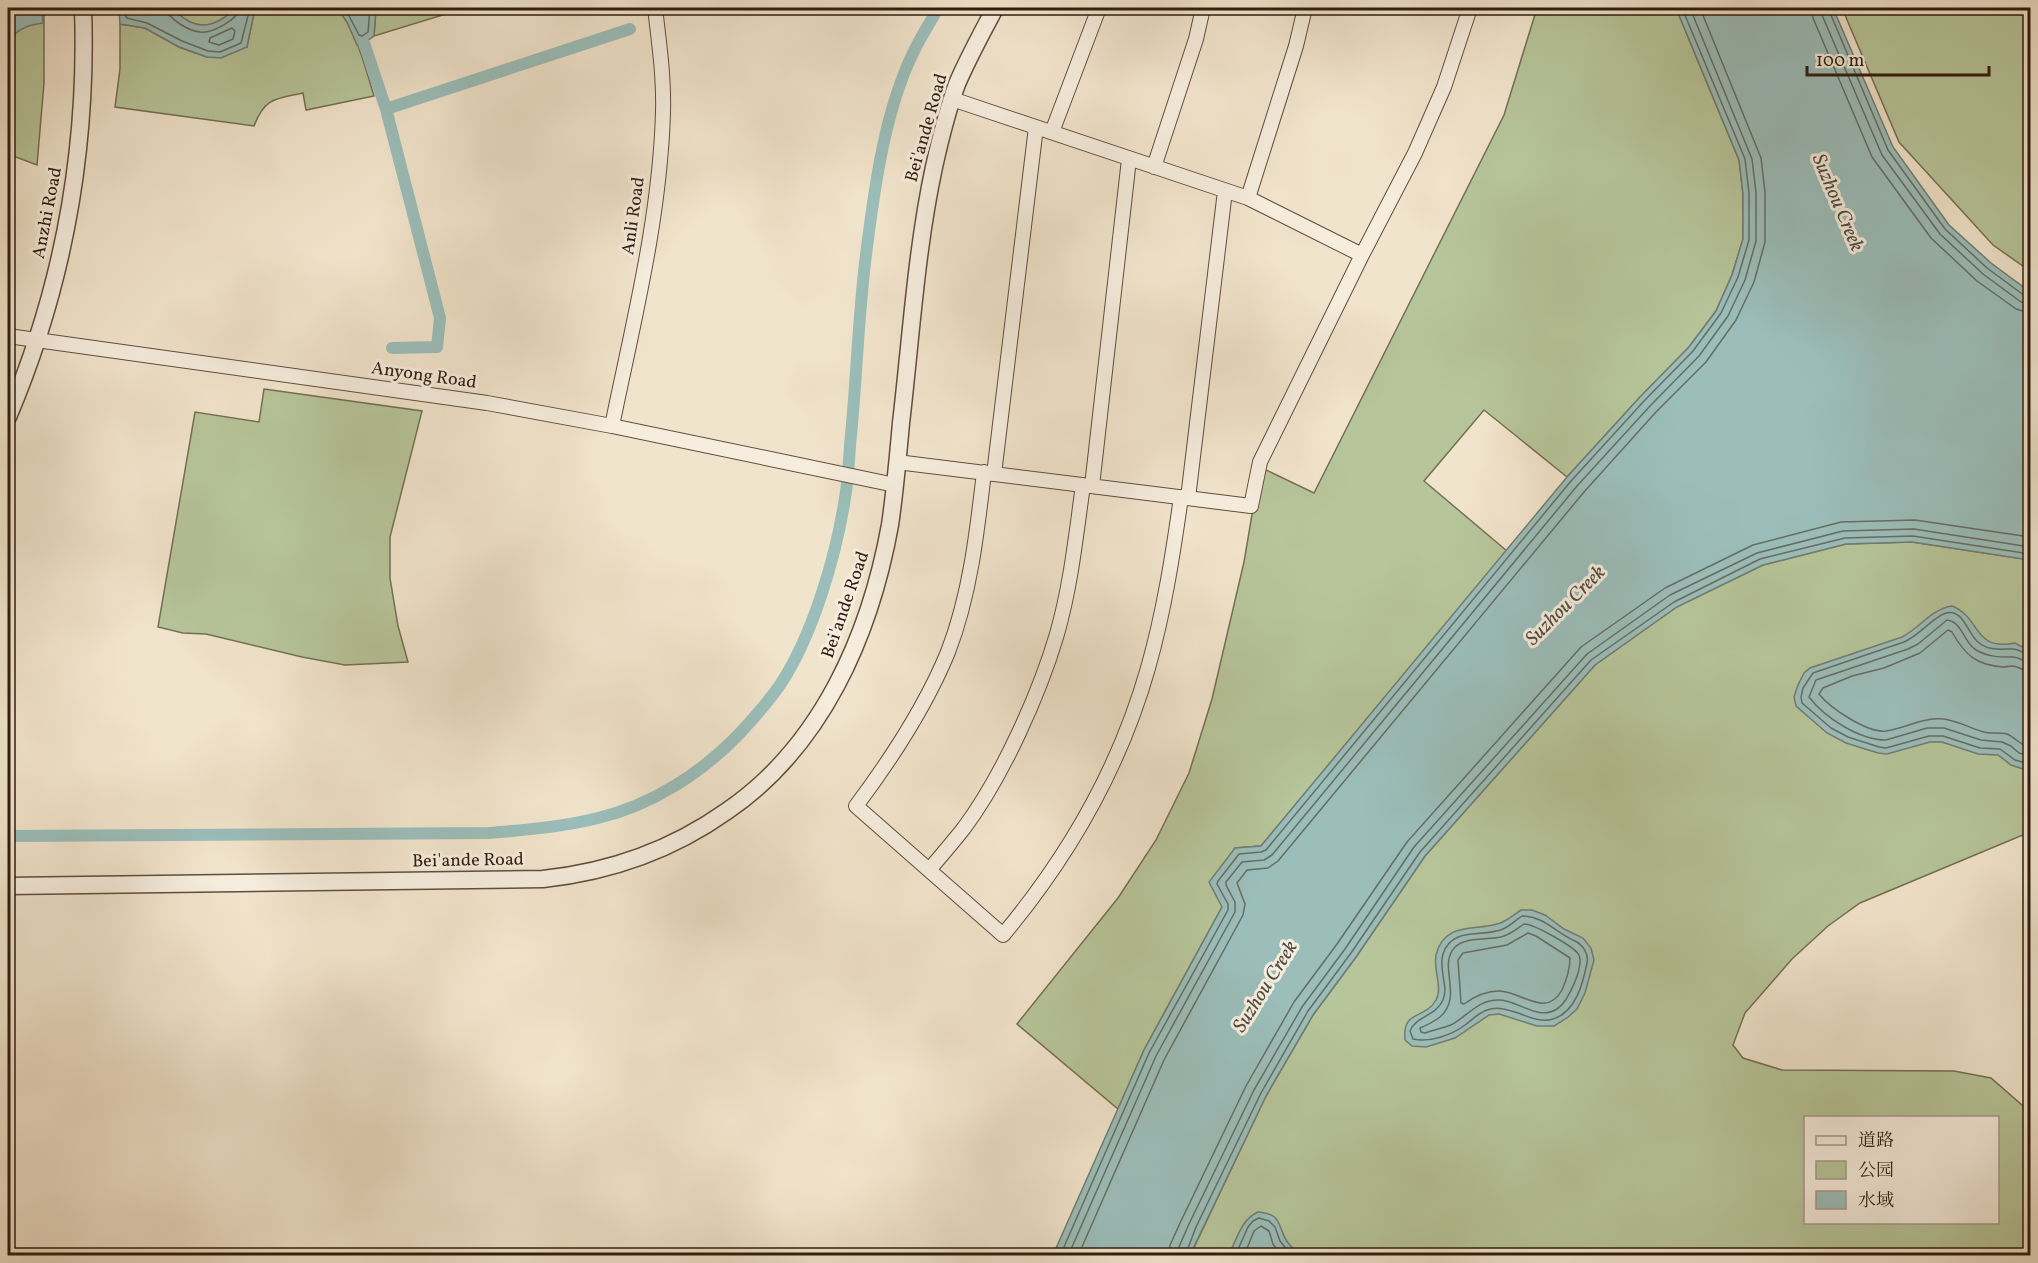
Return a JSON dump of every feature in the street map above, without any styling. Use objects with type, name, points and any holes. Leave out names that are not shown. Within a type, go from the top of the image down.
[{"type":"street","name":"Anzhi Road","points":[[8,417],[38,339],[52,293],[73,196],[83,98],[83,8]]},
{"type":"street","name":"Anli Road","points":[[612,426],[652,230],[658,178],[663,111],[655,8]]},
{"type":"street","name":"Bei'ande Road","points":[[8,886],[543,879],[575,875],[612,866],[675,843],[706,826],[756,789],[799,745],[827,703],[847,664],[875,589],[890,522],[919,251],[934,165],[952,99],[968,58],[995,8]]},
{"type":"street","points":[[1052,132],[1099,8]]},
{"type":"street","points":[[1154,167],[1196,39],[1203,8]]},
{"type":"street","points":[[1248,198],[1296,46],[1305,8]]},
{"type":"street","points":[[897,462],[1251,506],[1260,462],[1414,153],[1444,87],[1470,8]]},
{"type":"street","points":[[952,99],[1248,198],[1362,255]]},
{"type":"street","points":[[1036,127],[989,473],[973,559],[957,626],[948,652],[915,720],[856,806],[1003,935],[1030,903],[1090,811],[1108,775],[1148,669],[1162,614],[1185,497],[1225,191]]},
{"type":"street","points":[[929,870],[965,827],[984,797],[1021,726],[1056,634],[1065,602],[1087,485],[1129,159]]},
{"type":"street","name":"Anyong Road","points":[[8,336],[487,403],[895,484]]},
{"type":"green space","points":[[8,8],[44,8],[44,83],[37,165],[8,154]]},
{"type":"green space","points":[[167,8],[236,8],[213,23],[201,25],[187,21]]},
{"type":"green space","points":[[258,8],[337,8],[355,39],[374,96],[306,110],[303,93],[286,97],[267,104],[254,126],[115,107],[120,69],[120,24],[145,28],[179,47],[207,57],[247,47],[254,13]]},
{"type":"green space","points":[[376,8],[445,8],[446,14],[374,36]]},
{"type":"green space","points":[[1537,8],[1676,8],[1739,160],[1743,194],[1743,239],[1732,275],[1716,311],[1689,347],[1567,477],[1484,410],[1424,481],[1507,551],[1261,846],[1235,848],[1222,907],[1144,1050],[1118,1109],[1017,1024],[1118,898],[1156,840],[1189,773],[1212,699],[1244,562],[1260,467],[1314,493],[1504,115]]},
{"type":"green space","points":[[1842,8],[2030,8],[2030,271],[1993,245],[1899,142]]},
{"type":"green space","points":[[264,389],[422,411],[390,537],[390,578],[398,626],[408,662],[345,665],[206,634],[183,633],[158,627],[195,412],[259,422]]},
{"type":"green space","points":[[1912,542],[2030,560],[2030,832],[1860,903],[1828,926],[1792,959],[1745,1013],[1733,1045],[1743,1058],[1782,1070],[1954,1071],[1991,1078],[2023,1106],[2030,1140],[2030,1255],[1190,1256],[1266,1096],[1313,1015],[1425,856],[1595,665],[1677,606],[1763,565],[1846,544]]},
{"type":"water","points":[[165,7],[192,23],[206,25],[219,21],[236,8],[257,8],[247,47],[221,58],[207,57],[179,47],[145,28],[120,24],[119,11],[126,8]]},
{"type":"water","points":[[29,8],[42,10],[43,23],[23,28],[8,41],[8,16]]},
{"type":"water","points":[[337,8],[376,8],[374,36],[357,45],[347,22]]},
{"type":"water","name":"Suzhou Creek","points":[[1676,8],[1833,8],[1893,147],[1949,225],[1991,263],[2030,292],[2030,560],[1912,542],[1846,544],[1763,565],[1677,607],[1595,665],[1425,856],[1313,1015],[1266,1096],[1190,1255],[1053,1255],[1144,1050],[1222,907],[1209,882],[1235,848],[1261,846],[1567,477],[1689,347],[1716,311],[1732,275],[1743,239],[1743,194],[1739,160]]},
{"type":"water","points":[[1952,606],[1962,611],[1984,638],[2001,644],[2015,643],[2030,651],[2030,770],[2011,765],[1998,755],[1978,754],[1942,742],[1930,742],[1887,754],[1878,753],[1846,743],[1827,733],[1796,706],[1794,697],[1798,685],[1804,673],[1810,668],[1902,637],[1938,611]]},
{"type":"water","points":[[1521,910],[1532,910],[1545,915],[1564,929],[1583,938],[1591,948],[1594,960],[1585,993],[1577,1009],[1554,1026],[1537,1026],[1499,1014],[1489,1015],[1455,1038],[1426,1047],[1412,1046],[1405,1040],[1407,1023],[1431,1006],[1438,995],[1436,955],[1440,944],[1453,933],[1500,923]]},
{"type":"water","points":[[1258,1212],[1271,1215],[1278,1221],[1286,1240],[1299,1255],[1228,1255],[1247,1220]]},
{"type":"waterway","points":[[8,836],[489,833],[544,828],[598,818],[638,805],[675,786],[725,748],[766,704],[780,685],[803,643],[822,594],[836,545],[847,485],[864,271],[882,148],[903,75],[938,8]]},
{"type":"waterway","points":[[386,109],[630,29]]},
{"type":"waterway","points":[[364,43],[386,109],[440,318],[437,347],[392,348]]}]
